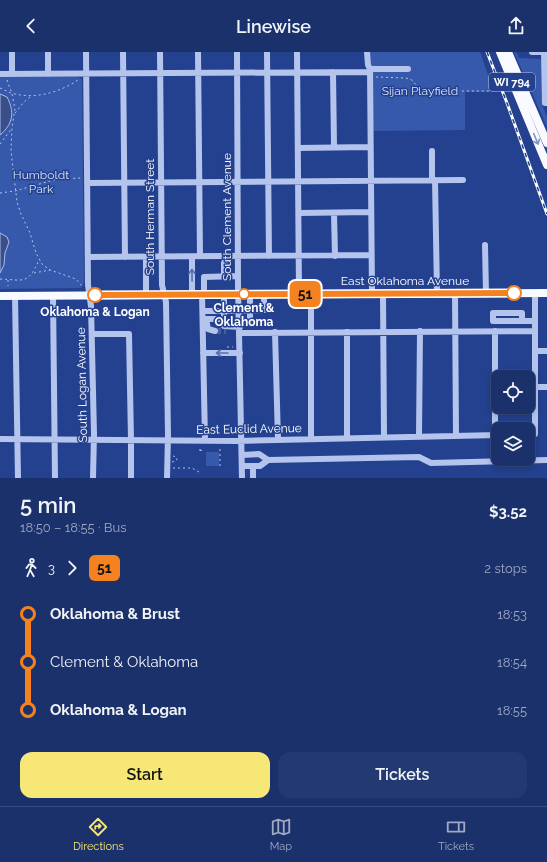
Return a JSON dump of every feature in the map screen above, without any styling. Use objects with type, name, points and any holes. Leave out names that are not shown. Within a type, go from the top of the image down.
[{"type":"main road","name":"WI 794","points":[[500,52],[547,165]]},
{"type":"main road","name":"WI 794","points":[[508,52],[547,143]]},
{"type":"main road","name":"East Oklahoma Avenue","points":[[0,296],[547,293]]},
{"type":"street","points":[[9,76],[12,52]]},
{"type":"street","points":[[48,52],[48,74]]},
{"type":"street","name":"South Logan Avenue","points":[[86,52],[88,285],[91,306],[92,334],[94,440],[93,478]]},
{"type":"street","points":[[123,52],[125,257]]},
{"type":"street","name":"South Herman Street","points":[[160,52],[161,257],[162,286],[166,302],[168,440],[167,478]]},
{"type":"street","points":[[198,52],[200,256]]},
{"type":"street","name":"South Clement Avenue","points":[[236,52],[238,276],[240,310],[238,328],[240,353],[242,478]]},
{"type":"street","points":[[267,52],[269,256]]},
{"type":"street","points":[[297,52],[299,294]]},
{"type":"street","points":[[367,52],[370,73],[372,294]]},
{"type":"street","points":[[532,52],[544,52],[547,102]]},
{"type":"street","points":[[0,74],[9,76],[123,73],[370,73],[408,69]]},
{"type":"street","points":[[333,72],[334,147]]},
{"type":"street","points":[[298,148],[370,147]]},
{"type":"street","points":[[432,151],[437,293]]},
{"type":"street","points":[[87,183],[463,180]]},
{"type":"street","points":[[334,212],[335,256]]},
{"type":"street","points":[[298,213],[371,212]]},
{"type":"street","points":[[486,245],[486,293]]},
{"type":"street","points":[[88,257],[371,255]]},
{"type":"street","points":[[192,256],[192,294]]},
{"type":"street","points":[[224,276],[224,263],[226,256]]},
{"type":"street","points":[[146,257],[146,295]]},
{"type":"street","points":[[205,440],[202,304],[204,277],[238,276]]},
{"type":"street","points":[[455,293],[456,436]]},
{"type":"street","points":[[535,293],[535,370]]},
{"type":"street","points":[[224,294],[224,326],[238,328],[275,332],[535,331]]},
{"type":"street","points":[[226,331],[250,324],[250,294]]},
{"type":"street","points":[[206,311],[264,309],[264,294]]},
{"type":"street","points":[[311,294],[311,439]]},
{"type":"street","points":[[383,294],[384,437]]},
{"type":"street","points":[[52,295],[55,478]]},
{"type":"street","points":[[15,296],[18,478]]},
{"type":"street","points":[[202,304],[206,306],[208,329],[215,331]]},
{"type":"street","points":[[206,319],[224,319]]},
{"type":"street","points":[[522,321],[535,321]]},
{"type":"street","points":[[419,436],[420,331]]},
{"type":"street","points":[[495,331],[497,422]]},
{"type":"street","points":[[275,332],[278,440]]},
{"type":"street","points":[[347,332],[347,438]]},
{"type":"street","points":[[92,334],[129,334],[131,478]]},
{"type":"street","points":[[535,351],[547,351]]},
{"type":"street","points":[[203,353],[240,353]]},
{"type":"street","points":[[535,387],[547,387]]},
{"type":"street","name":"East Euclid Avenue","points":[[0,440],[278,440],[491,435]]},
{"type":"street","points":[[242,455],[259,454],[268,460],[419,457],[431,463],[547,460]]},
{"type":"street","points":[[242,466],[260,466],[268,460]]},
{"type":"street","points":[[253,466],[253,478]]},
{"type":"path","points":[[370,73],[406,78],[420,88],[432,91],[490,91]]},
{"type":"path","points":[[9,76],[15,113],[12,127],[11,151],[15,191],[21,214],[30,233],[39,260],[50,270],[76,279],[82,286]]},
{"type":"path","points":[[0,88],[12,94],[31,96],[54,92],[69,87],[80,78]]},
{"type":"path","points":[[15,113],[31,96]]},
{"type":"path","points":[[0,144],[12,127]]},
{"type":"path","points":[[0,193],[15,191],[57,179],[81,178]]},
{"type":"path","points":[[33,273],[39,260]]},
{"type":"path","points":[[0,279],[22,280],[33,273],[50,270]]},
{"type":"path","points":[[8,279],[8,286]]},
{"type":"path","points":[[227,347],[234,347]]},
{"type":"path","points":[[200,446],[200,450],[203,450]]},
{"type":"path","points":[[220,446],[220,466]]},
{"type":"path","points":[[172,456],[180,459]]},
{"type":"path","points":[[172,462],[176,461],[177,459]]},
{"type":"path","points":[[172,468],[192,468],[199,472]]},
{"type":"green space","name":"Sijan Playfield","points":[[369,52],[480,52],[494,92],[465,92],[465,130],[373,131]]},
{"type":"green space","points":[[514,52],[516,52],[519,58],[542,59],[542,105],[547,116],[547,127]]},
{"type":"green space","name":"Humboldt Park","points":[[0,77],[78,77],[82,79],[84,283],[81,288],[0,289]]},
{"type":"green space","points":[[206,452],[219,452],[219,466],[206,466]]},
{"type":"shaded area","points":[[0,94],[7,97],[10,102],[12,113],[8,127],[0,135]]},
{"type":"shaded area","points":[[0,233],[7,237],[9,242],[5,253],[4,265],[0,273]]},
{"type":"tunnel","points":[[215,331],[226,331]]},
{"type":"railway","points":[[487,52],[547,214]]},
{"type":"bus line","name":"51","points":[[95,295],[514,293]]},
{"type":"place","name":"Clement & Oklahoma","points":[[244,294]]},
{"type":"place","name":"Oklahoma & Logan","points":[[95,295]]}]
